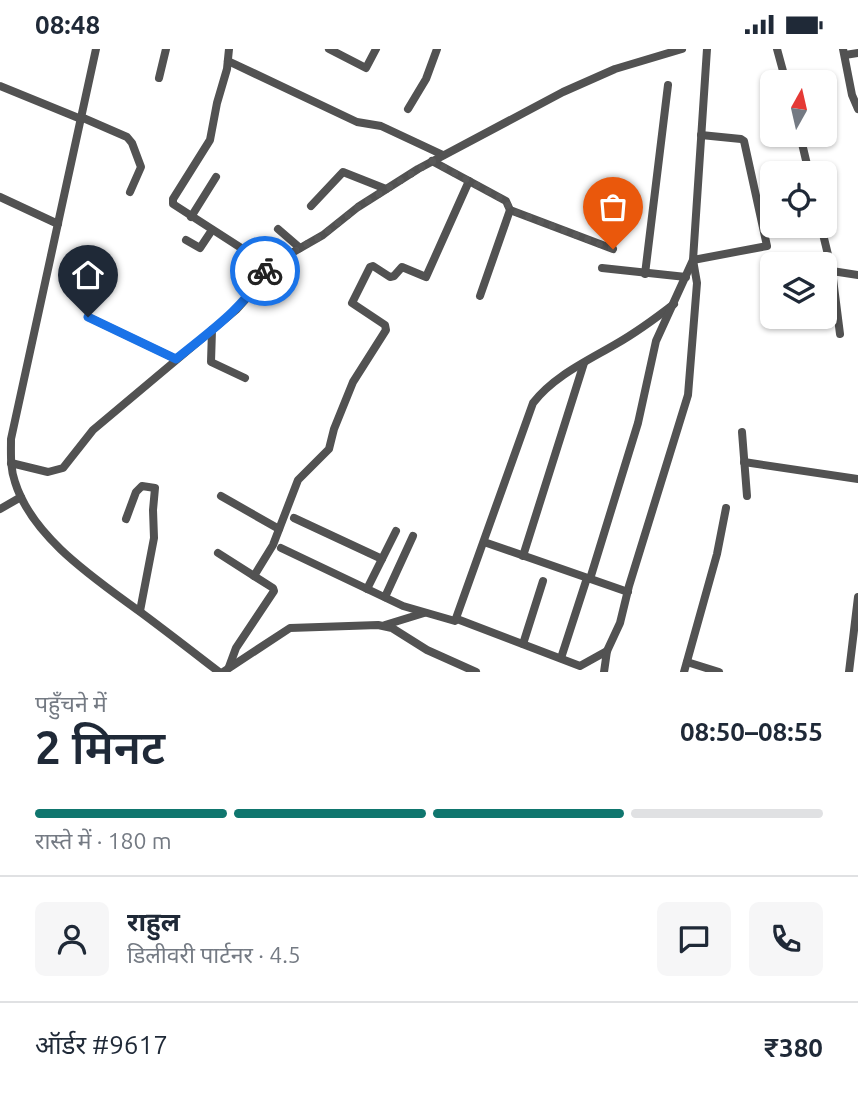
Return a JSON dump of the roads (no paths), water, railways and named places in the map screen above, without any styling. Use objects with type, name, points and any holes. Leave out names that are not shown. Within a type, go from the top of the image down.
[{"type":"street","points":[[96,49],[12,439],[11,463],[21,497],[41,527],[75,563],[224,671]]},
{"type":"street","points":[[159,78],[166,49]]},
{"type":"street","points":[[229,49],[210,140],[173,199],[176,206],[191,217],[269,265]]},
{"type":"street","points":[[333,50],[366,68],[376,49]]},
{"type":"street","points":[[408,109],[424,84],[437,49]]},
{"type":"street","points":[[11,463],[48,472],[63,468],[93,431],[236,310],[255,289],[269,265],[323,235],[386,189],[443,155],[564,92],[615,69],[682,49]]},
{"type":"street","points":[[604,672],[607,651],[621,623],[688,395],[697,283],[693,260],[707,49]]},
{"type":"street","points":[[777,49],[783,70]]},
{"type":"street","points":[[858,53],[844,52],[852,95],[858,109]]},
{"type":"street","points":[[228,61],[357,122],[381,126],[443,155]]},
{"type":"street","points":[[645,274],[668,85]]},
{"type":"street","points":[[0,86],[127,137],[141,165],[130,191]]},
{"type":"street","points":[[693,260],[766,247],[768,244],[744,141],[701,135]]},
{"type":"street","points":[[432,161],[506,201],[510,210],[480,296]]},
{"type":"street","points":[[311,207],[343,172],[386,189]]},
{"type":"street","points":[[191,217],[216,177]]},
{"type":"street","points":[[254,576],[273,545],[295,485],[329,449],[353,382],[386,330],[385,324],[352,303],[369,267],[373,266],[390,277],[402,267],[426,277],[470,181]]},
{"type":"street","points":[[0,197],[58,224]]},
{"type":"street","points":[[510,210],[613,249]]},
{"type":"street","points":[[278,229],[300,248]]},
{"type":"street","points":[[186,240],[200,248],[212,230]]},
{"type":"street","points":[[561,658],[638,423],[656,341],[693,260]]},
{"type":"street","points":[[602,268],[686,277]]},
{"type":"street","points":[[837,272],[858,275]]},
{"type":"street","points":[[457,619],[533,403],[544,389],[626,338],[674,304]]},
{"type":"street","points":[[837,310],[840,334]]},
{"type":"street","points":[[88,317],[176,359]]},
{"type":"street","points":[[212,330],[211,362],[245,378]]},
{"type":"street","points":[[523,556],[584,363]]},
{"type":"street","points":[[742,432],[747,496]]},
{"type":"street","points":[[744,462],[858,479]]},
{"type":"street","points":[[126,519],[137,489],[142,486],[155,488],[154,538],[139,611]]},
{"type":"street","points":[[221,496],[279,529]]},
{"type":"street","points":[[0,509],[21,497]]},
{"type":"street","points":[[684,672],[719,545],[726,507]]},
{"type":"street","points":[[294,519],[382,559]]},
{"type":"street","points":[[368,589],[396,531]]},
{"type":"street","points":[[385,597],[413,536]]},
{"type":"street","points":[[484,542],[628,592]]},
{"type":"street","points":[[281,548],[424,613],[450,621],[457,619],[580,666],[607,651]]},
{"type":"street","points":[[218,553],[273,588],[274,595],[236,648],[224,671]]},
{"type":"street","points":[[523,644],[543,581]]},
{"type":"street","points":[[849,672],[858,597]]},
{"type":"street","points":[[224,671],[290,628],[385,625],[424,613]]},
{"type":"street","points":[[385,625],[427,650],[476,672]]},
{"type":"street","points":[[687,662],[719,672]]}]
